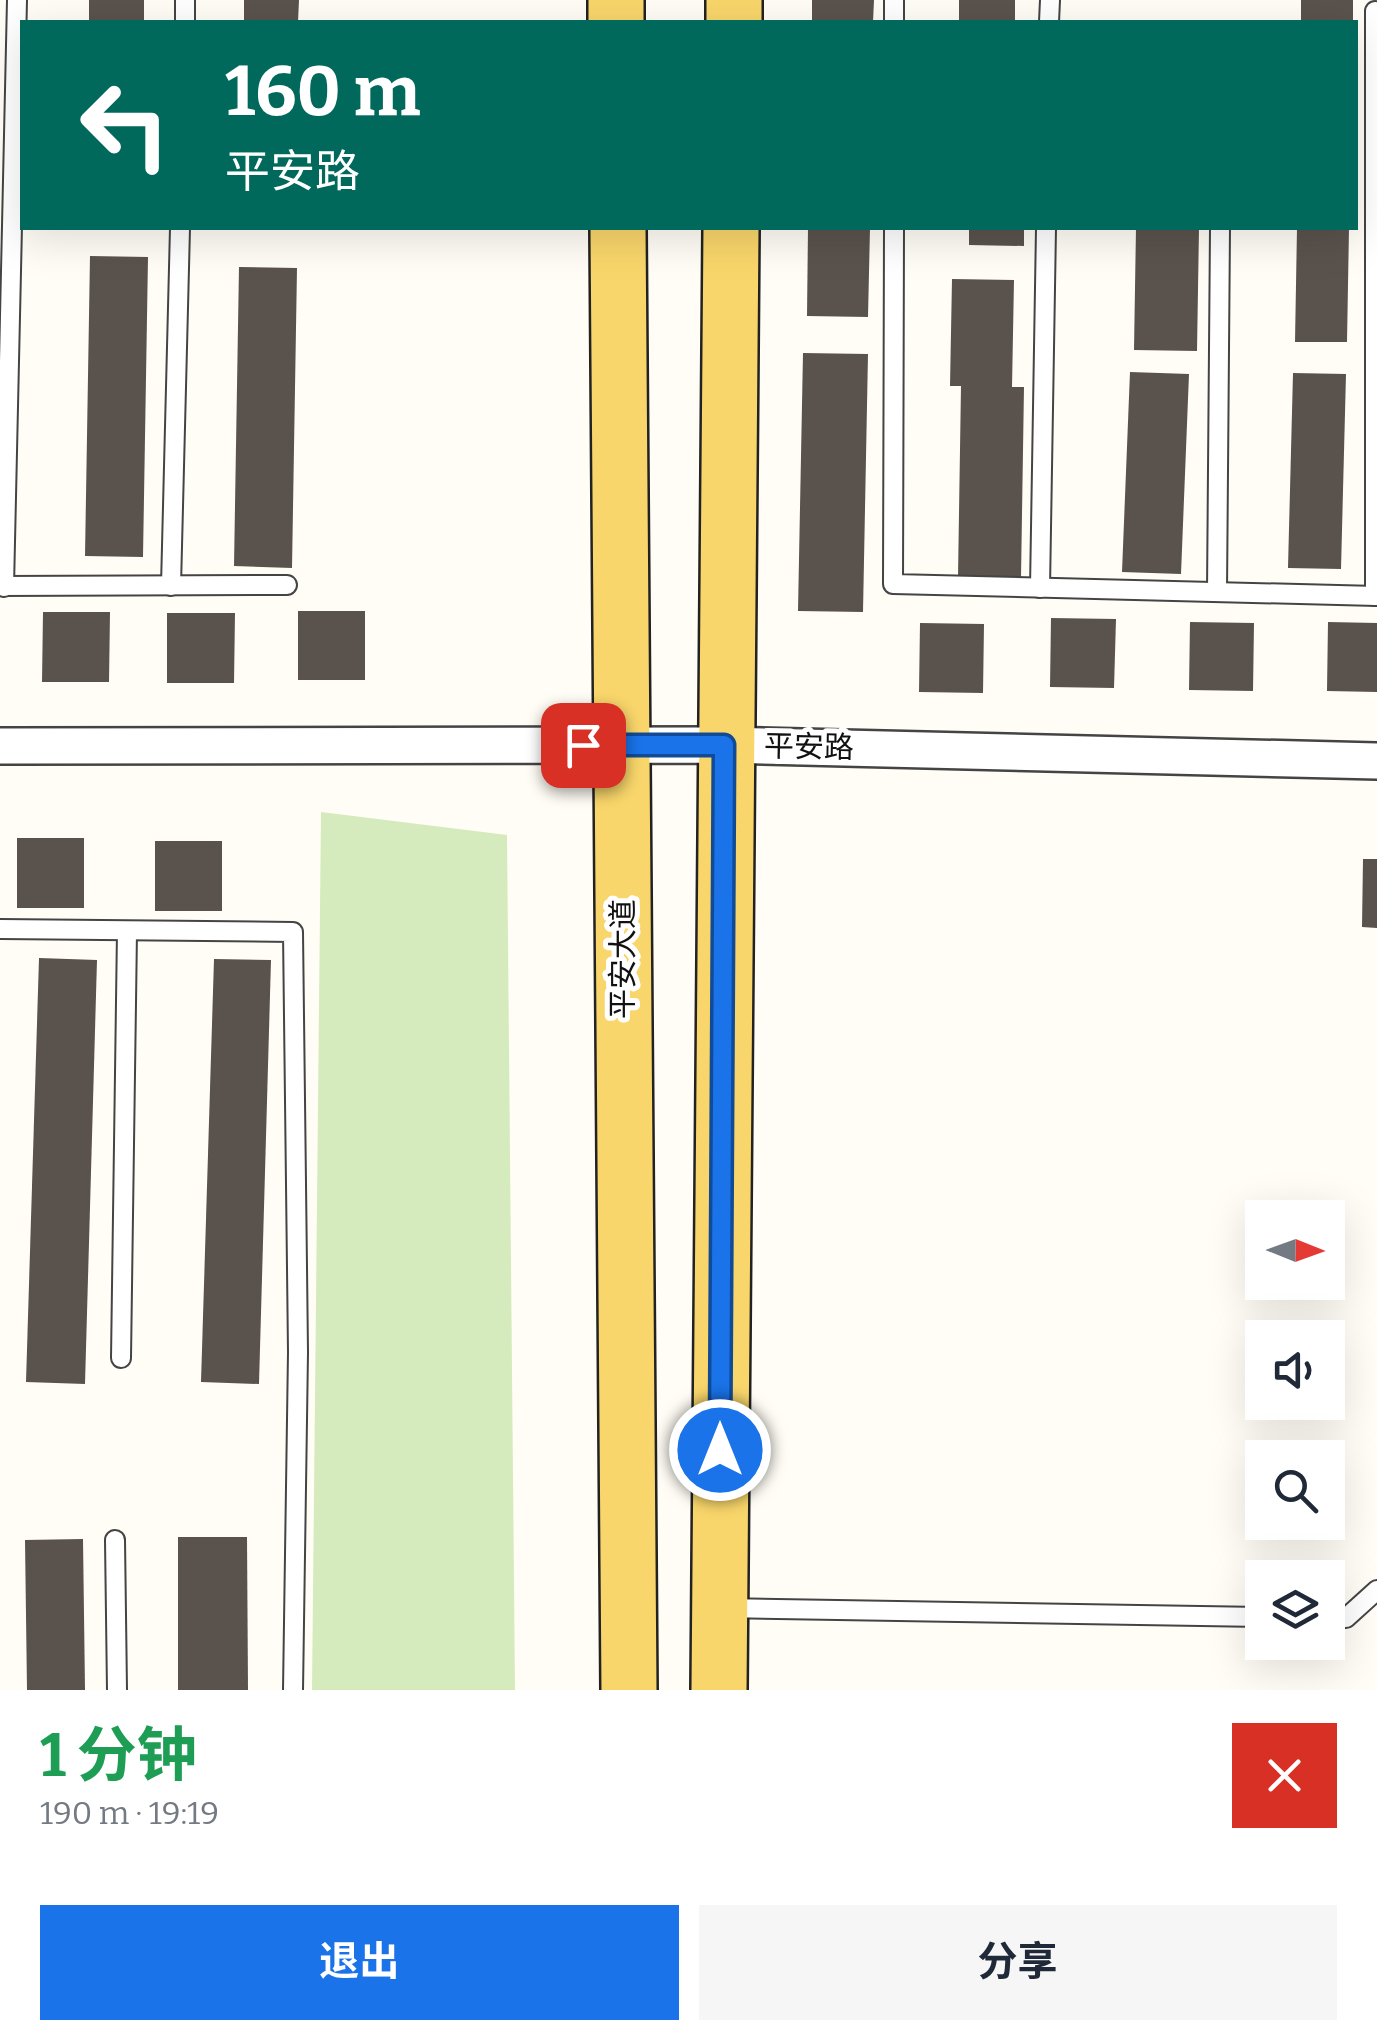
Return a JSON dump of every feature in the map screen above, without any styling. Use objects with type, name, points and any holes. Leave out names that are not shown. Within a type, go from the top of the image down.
[{"type":"main road","name":"平安大道","points":[[618,230],[629,1690]]},
{"type":"main road","points":[[719,1690],[731,230]]},
{"type":"street","name":"平安路","points":[[0,746],[724,745],[1377,761]]},
{"type":"lane","points":[[18,0],[2,586],[287,585]]},
{"type":"lane","points":[[894,230],[893,584],[1376,596],[1375,12]]},
{"type":"lane","points":[[171,586],[180,230]]},
{"type":"lane","points":[[1040,588],[1046,230]]},
{"type":"lane","points":[[1217,592],[1220,230]]},
{"type":"lane","points":[[0,929],[293,932],[298,1352],[293,1690]]},
{"type":"lane","points":[[121,1358],[127,930]]},
{"type":"lane","points":[[115,1540],[117,1690]]},
{"type":"lane","points":[[1345,1618],[1377,1590]]},
{"type":"lane","points":[[720,1608],[1245,1617]]},
{"type":"green space","points":[[321,812],[507,835],[515,1690],[312,1690]]},
{"type":"building","points":[[89,0],[144,0],[144,20],[89,20]]},
{"type":"building","points":[[244,0],[299,0],[298,20],[244,20]]},
{"type":"building","points":[[812,0],[874,0],[873,20],[812,20]]},
{"type":"building","points":[[959,0],[1015,0],[1015,20],[959,20]]},
{"type":"building","points":[[1301,0],[1353,0],[1353,20],[1301,20]]},
{"type":"building","points":[[808,230],[870,230],[868,317],[807,316]]},
{"type":"building","points":[[969,230],[1024,230],[1024,246],[969,245]]},
{"type":"building","points":[[1136,230],[1199,230],[1197,351],[1134,350]]},
{"type":"building","points":[[1297,230],[1349,230],[1347,342],[1295,342]]},
{"type":"building","points":[[90,256],[148,257],[143,557],[85,556]]},
{"type":"building","points":[[239,267],[297,268],[292,568],[234,566]]},
{"type":"building","points":[[952,279],[1014,280],[1012,387],[1024,387],[1021,578],[958,577],[961,386],[950,386]]},
{"type":"building","points":[[803,353],[868,354],[863,612],[798,611]]},
{"type":"building","points":[[1130,372],[1189,374],[1181,574],[1122,572]]},
{"type":"building","points":[[1293,373],[1346,374],[1341,569],[1288,568]]},
{"type":"building","points":[[298,611],[365,611],[365,680],[298,680]]},
{"type":"building","points":[[43,612],[110,612],[109,682],[42,682]]},
{"type":"building","points":[[167,613],[235,613],[234,683],[167,683]]},
{"type":"building","points":[[1051,618],[1116,619],[1114,688],[1050,687]]},
{"type":"building","points":[[1190,622],[1254,623],[1253,691],[1189,690]]},
{"type":"building","points":[[1328,622],[1377,623],[1377,692],[1327,691]]},
{"type":"building","points":[[920,623],[984,624],[983,693],[919,692]]},
{"type":"building","points":[[17,838],[84,838],[84,908],[17,908]]},
{"type":"building","points":[[155,841],[222,841],[222,911],[155,911]]},
{"type":"building","points":[[1363,859],[1377,859],[1377,928],[1362,927]]},
{"type":"building","points":[[39,958],[97,960],[85,1384],[26,1382]]},
{"type":"building","points":[[214,959],[271,960],[259,1384],[201,1382]]},
{"type":"building","points":[[178,1537],[247,1537],[248,1690],[178,1690]]},
{"type":"building","points":[[83,1539],[85,1690],[27,1690],[25,1540]]},
{"type":"route","points":[[583,745],[724,745],[720,1450]]}]
